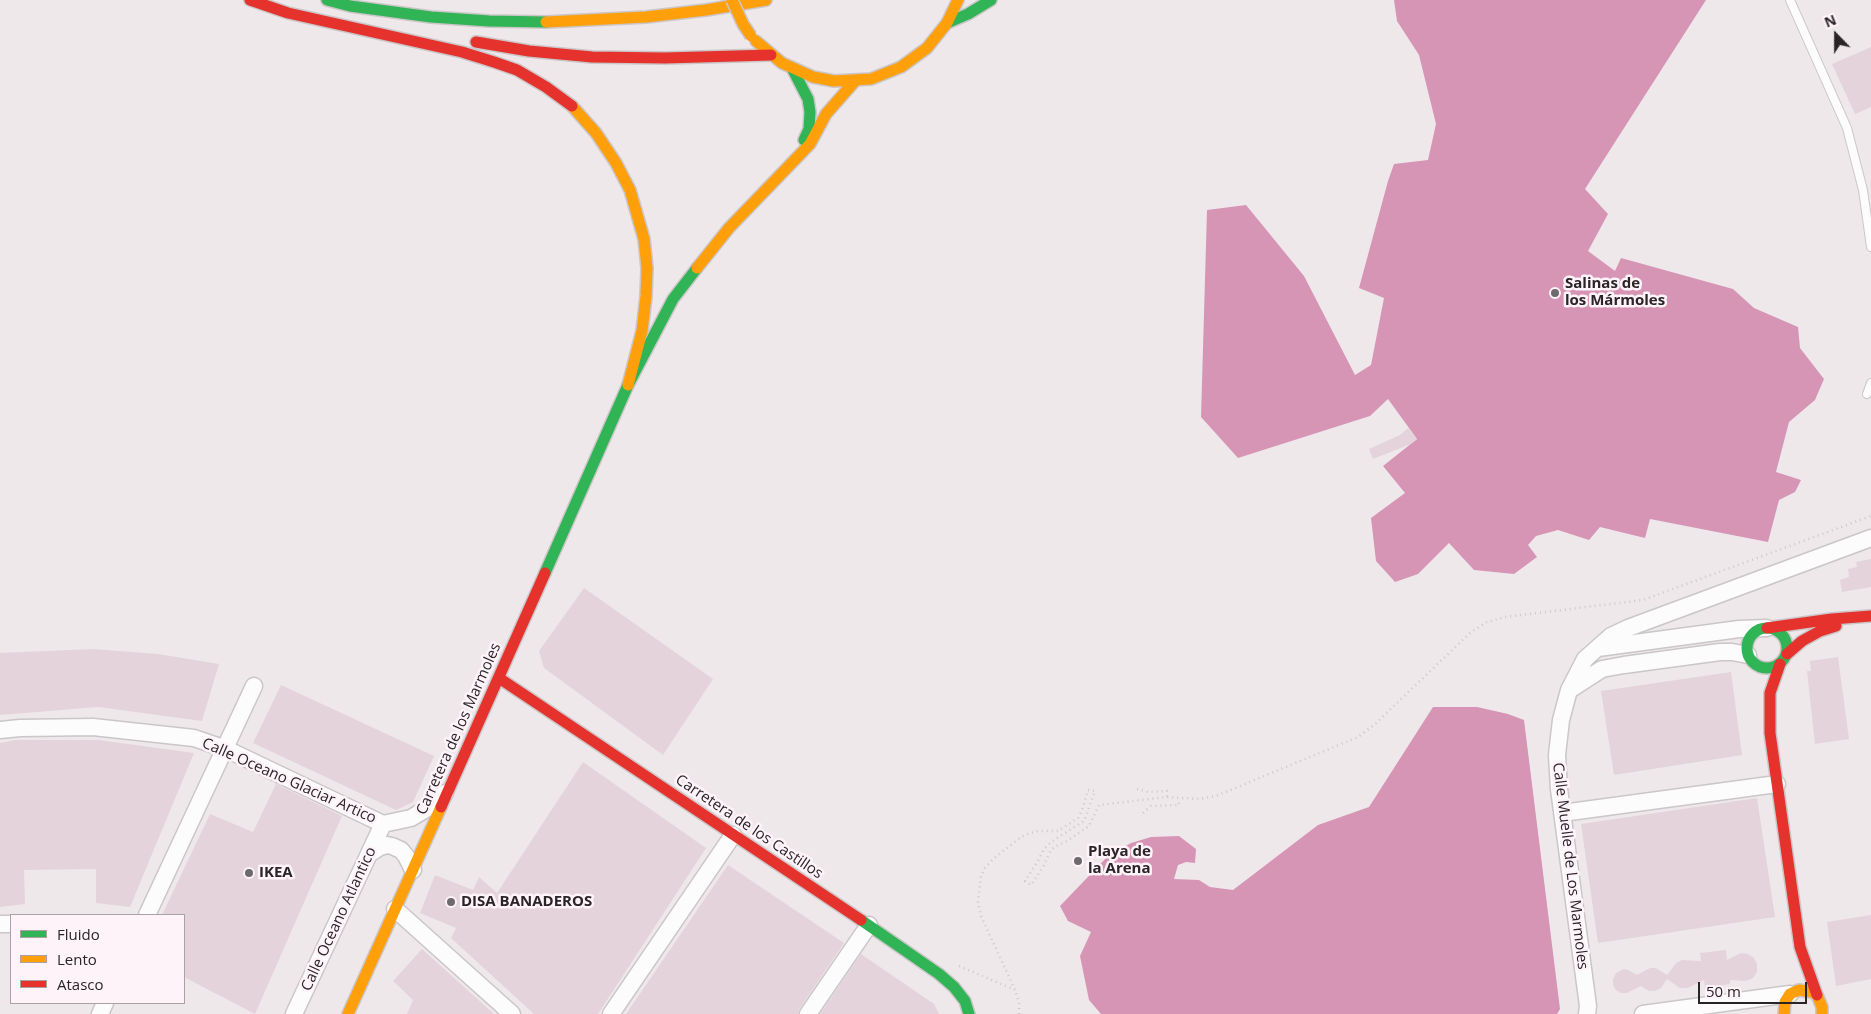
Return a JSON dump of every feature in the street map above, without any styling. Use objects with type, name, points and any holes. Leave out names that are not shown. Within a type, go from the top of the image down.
[{"type":"main road","points":[[250,0],[288,13],[462,52],[494,62],[518,70],[572,106],[596,133],[616,163],[630,190],[644,239],[647,268],[646,296],[642,331],[628,385]]},
{"type":"main road","points":[[266,0],[403,31],[529,51],[592,57],[771,56]]},
{"type":"main road","points":[[327,0],[350,6],[431,17],[489,21],[550,22],[646,17],[766,0]]},
{"type":"main road","points":[[732,0],[751,36],[771,56],[794,70],[813,78],[834,81],[855,81],[887,74],[908,63],[927,48],[947,23],[958,0]]},
{"type":"main road","points":[[947,23],[968,14],[991,0]]},
{"type":"main road","points":[[794,70],[808,99],[810,112],[809,129],[796,159]]},
{"type":"main road","points":[[628,385],[674,299],[729,228],[810,144],[826,114],[855,81]]},
{"type":"main road","name":"Carretera de los Marmoles","points":[[348,1014],[628,385]]},
{"type":"main road","points":[[1755,676],[1747,648],[1751,637],[1760,629],[1832,619],[1871,617]]},
{"type":"main road","points":[[1770,733],[1770,693],[1780,664],[1787,654],[1802,641],[1820,631],[1871,617]]},
{"type":"main road","points":[[1767,628],[1778,631],[1783,636],[1786,641],[1787,654]]},
{"type":"main road","points":[[1749,658],[1755,665],[1768,669],[1780,664]]},
{"type":"main road","name":"Carretera de los Castillos","points":[[498,678],[869,925],[939,974],[954,987],[965,1001],[969,1014]]},
{"type":"main road","points":[[1760,692],[1770,733],[1800,947],[1822,1007],[1822,1014]]},
{"type":"main road","points":[[1784,1014],[1785,1002],[1793,986],[1800,947]]},
{"type":"main road","points":[[1793,986],[1817,996]]},
{"type":"street","name":"Calle Muelle de Los Marmoles","points":[[1587,1014],[1588,1006],[1556,755],[1561,720],[1570,690],[1585,659],[1610,636],[1654,617],[1871,538]]},
{"type":"street","points":[[1595,648],[1739,629],[1767,628]]},
{"type":"street","points":[[1570,690],[1602,669],[1624,665],[1720,652],[1732,652],[1749,658]]},
{"type":"street","points":[[147,914],[254,686]]},
{"type":"street","name":"Calle Oceano Glaciar Artico","points":[[0,730],[93,727],[194,738],[226,749],[383,824],[411,818],[426,809],[449,790]]},
{"type":"street","points":[[1562,813],[1777,784]]},
{"type":"street","name":"Calle Oceano Atlantico","points":[[294,1014],[383,824]]},
{"type":"street","points":[[611,1014],[733,836]]},
{"type":"street","points":[[369,854],[380,847],[392,846],[401,850],[413,870]]},
{"type":"street","points":[[395,909],[512,1014]]},
{"type":"street","points":[[808,1014],[869,925]]},
{"type":"street","points":[[1643,1014],[1793,986]]},
{"type":"street","points":[[1776,1014],[1784,1014]]},
{"type":"lane","points":[[1790,0],[1847,128],[1863,190],[1871,247]]},
{"type":"lane","points":[[1867,394],[1871,383]]},
{"type":"path","points":[[1019,1014],[1020,1002],[981,916],[978,902],[979,888],[985,868],[1021,837],[1030,832],[1058,831],[1078,818],[1088,790],[1095,791],[1084,821],[1051,842],[1044,849],[1025,881],[1030,885],[1054,847],[1089,826],[1099,805],[1167,797],[1198,799],[1216,796],[1358,737],[1374,725],[1471,632],[1487,622],[1505,617],[1643,600],[1871,516]]},
{"type":"path","points":[[1137,790],[1148,792],[1167,791],[1167,797]]},
{"type":"path","points":[[1143,813],[1151,806],[1179,805],[1179,799]]},
{"type":"path","points":[[954,964],[1015,990]]},
{"type":"shaded area","name":"Salinas de los Mármoles","points":[[1394,0],[1706,0],[1585,189],[1608,214],[1588,251],[1615,271],[1621,258],[1733,289],[1754,308],[1798,327],[1800,348],[1824,379],[1815,400],[1789,422],[1776,472],[1801,480],[1795,492],[1779,500],[1768,542],[1650,519],[1645,538],[1600,527],[1589,540],[1558,530],[1536,536],[1528,545],[1537,557],[1514,574],[1474,570],[1449,543],[1418,574],[1395,582],[1376,561],[1371,518],[1405,493],[1383,466],[1417,439],[1388,399],[1370,416],[1238,458],[1201,417],[1207,210],[1246,205],[1304,276],[1355,375],[1371,365],[1384,298],[1359,288],[1394,164],[1428,160],[1436,124],[1419,55],[1397,21]]},
{"type":"shaded area","points":[[1433,707],[1477,707],[1508,714],[1524,720],[1560,1009],[1557,1014],[1101,1014],[1089,1000],[1080,956],[1091,932],[1068,921],[1060,906],[1108,856],[1131,843],[1151,837],[1179,836],[1196,849],[1195,863],[1186,862],[1178,865],[1174,879],[1199,880],[1210,887],[1233,890],[1318,825],[1369,807]]},
{"type":"building","points":[[1871,47],[1871,107],[1855,114],[1832,64]]},
{"type":"building","points":[[1408,428],[1417,439],[1411,444],[1373,459],[1369,449],[1400,435]]},
{"type":"building","points":[[1871,559],[1871,587],[1842,592],[1840,580],[1849,577],[1848,569],[1857,567],[1856,562]]},
{"type":"building","points":[[584,588],[713,679],[663,755],[544,668],[539,651]]},
{"type":"building","points":[[93,649],[158,654],[219,664],[202,721],[98,707],[0,715],[0,653]]},
{"type":"building","points":[[1838,657],[1849,739],[1815,744],[1807,671],[1811,671],[1810,661]]},
{"type":"building","points":[[1731,672],[1742,755],[1614,775],[1601,691]]},
{"type":"building","points":[[281,685],[434,756],[413,802],[396,810],[253,743]]},
{"type":"building","points":[[15,740],[99,740],[194,753],[130,907],[96,903],[96,869],[24,870],[25,904],[0,907],[0,743]]},
{"type":"building","points":[[583,762],[706,848],[598,1014],[534,1014],[451,938],[456,928],[420,913],[435,875],[473,890],[479,877],[497,893]]},
{"type":"building","name":"IKEA","points":[[276,784],[342,816],[255,1014],[185,978],[185,914],[162,914],[210,814],[253,832]]},
{"type":"building","points":[[1757,798],[1775,917],[1598,943],[1581,824]]},
{"type":"building","points":[[728,865],[844,943],[800,1008],[798,1014],[626,1014]]},
{"type":"building","points":[[1871,915],[1871,979],[1836,986],[1827,922]]},
{"type":"building","points":[[422,949],[494,1014],[407,1014],[413,1000],[393,981]]},
{"type":"building","points":[[1726,950],[1727,960],[1741,953],[1748,954],[1754,958],[1757,964],[1757,972],[1753,978],[1746,981],[1730,980],[1730,984],[1705,988],[1704,980],[1688,988],[1680,988],[1667,979],[1661,988],[1655,991],[1649,991],[1641,986],[1627,993],[1621,993],[1613,985],[1616,973],[1623,969],[1637,975],[1650,968],[1656,968],[1667,975],[1676,963],[1682,960],[1701,961],[1700,953]]},
{"type":"building","points":[[861,954],[934,1004],[939,1014],[820,1014]]},
{"type":"traffic: fast","points":[[327,0],[350,6],[431,17],[546,22]]},
{"type":"traffic: fast","points":[[947,23],[968,14],[991,0]]},
{"type":"traffic: fast","points":[[793,70],[808,99],[810,112],[809,129],[804,140]]},
{"type":"traffic: fast","points":[[545,573],[628,385],[673,299],[697,268]]},
{"type":"traffic: fast","points":[[1771,628],[1778,631],[1784,637],[1787,648],[1786,656],[1778,665],[1771,668],[1763,668],[1756,665],[1748,656],[1747,644],[1750,637],[1759,629],[1771,628]]},
{"type":"traffic: fast","points":[[861,920],[939,974],[954,987],[965,1001],[969,1014]]},
{"type":"traffic: slow","points":[[732,0],[751,36]]},
{"type":"traffic: slow","points":[[546,22],[646,17],[766,0]]},
{"type":"traffic: slow","points":[[756,41],[782,63],[813,77],[834,81],[871,79],[901,67],[927,48],[947,23],[958,0]]},
{"type":"traffic: slow","points":[[697,268],[729,228],[810,144],[826,114],[855,81]]},
{"type":"traffic: slow","points":[[572,106],[596,133],[616,163],[630,190],[644,239],[647,268],[646,296],[642,331],[628,385]]},
{"type":"traffic: slow","points":[[348,1014],[441,807]]},
{"type":"traffic: slow","points":[[1784,1014],[1785,1002],[1790,994],[1799,990],[1812,992],[1817,995],[1822,1007],[1822,1014]]},
{"type":"traffic: jam","points":[[250,0],[288,13],[462,52],[494,62],[517,70],[546,87],[572,106]]},
{"type":"traffic: jam","points":[[476,42],[529,51],[592,57],[665,58],[771,55]]},
{"type":"traffic: jam","points":[[441,807],[545,573]]},
{"type":"traffic: jam","points":[[1767,628],[1871,616]]},
{"type":"traffic: jam","points":[[1787,654],[1802,641],[1820,631],[1836,626]]},
{"type":"traffic: jam","points":[[1780,664],[1770,693],[1770,733],[1800,947],[1817,995]]},
{"type":"traffic: jam","points":[[499,678],[861,920]]},
{"type":"place","name":"Salinas de los Mármoles","points":[[1555,293]]},
{"type":"place","name":"Playa de la Arena","points":[[1078,861]]},
{"type":"place","name":"IKEA","points":[[249,873]]},
{"type":"place","name":"DISA BANADEROS","points":[[451,902]]}]
